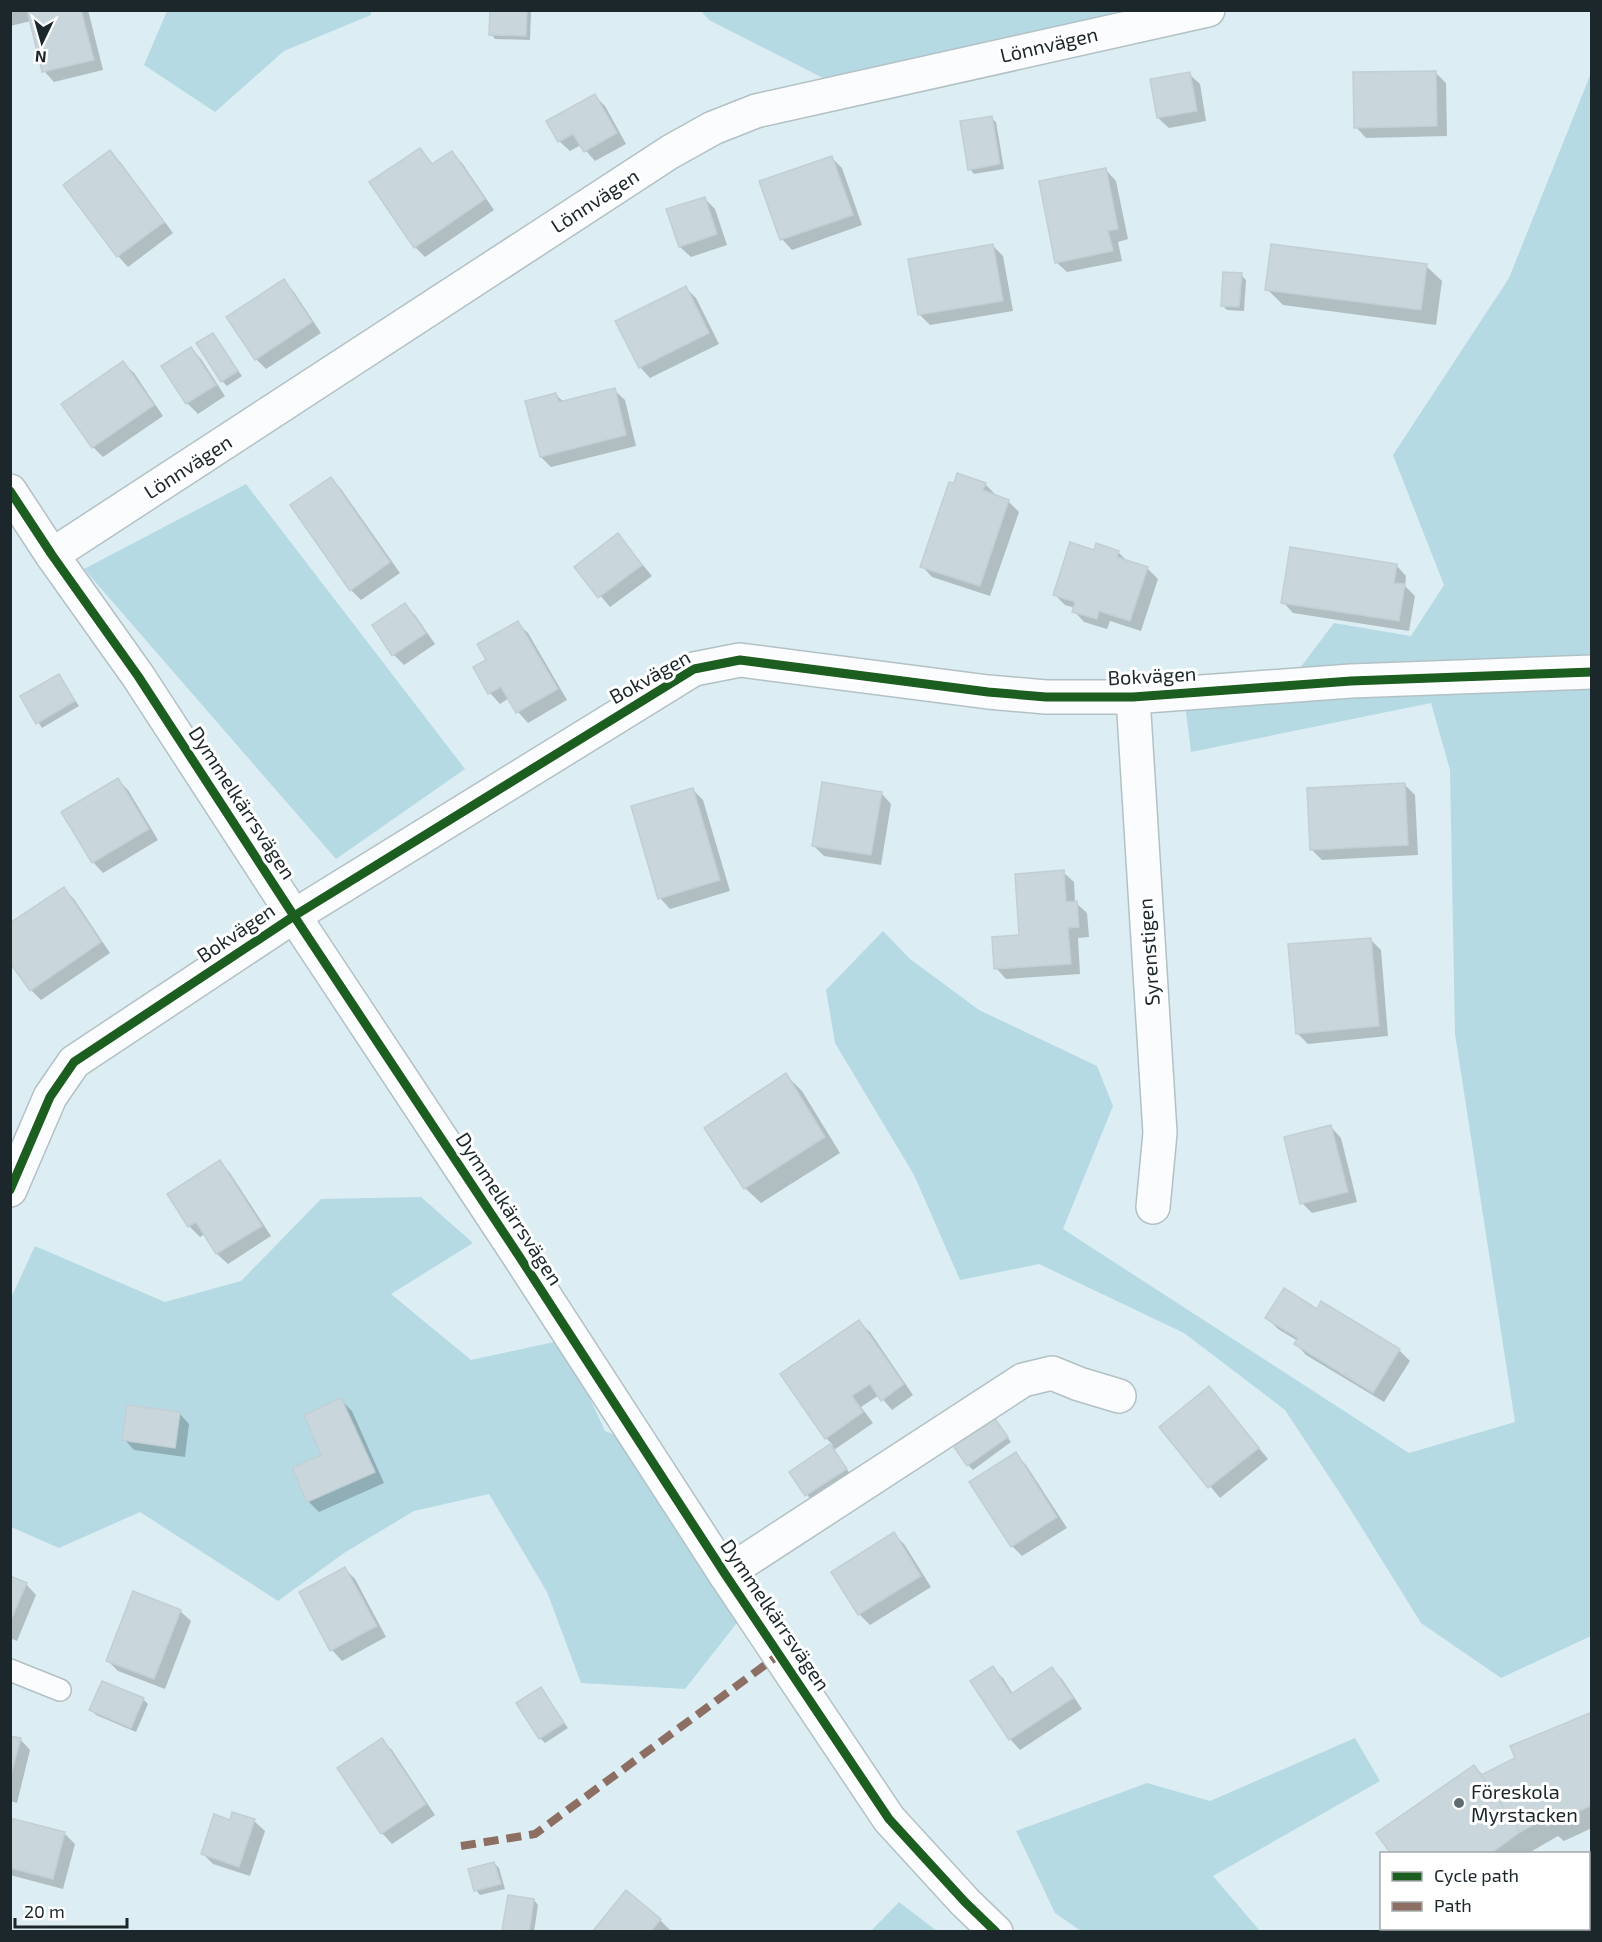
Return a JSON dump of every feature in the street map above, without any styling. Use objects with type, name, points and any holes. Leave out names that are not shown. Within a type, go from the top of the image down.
[{"type":"street","name":"Lönnvägen","points":[[52,555],[670,152],[713,128],[756,111],[1208,10]]},
{"type":"street","name":"Dymmelkärrsvägen","points":[[10,491],[52,555],[138,676],[725,1574],[889,1819],[964,1902],[996,1932]]},
{"type":"street","name":"Bokvägen","points":[[10,1190],[50,1097],[74,1062],[294,916],[694,669],[740,660],[988,692],[1046,697],[1133,697],[1351,681],[1592,672]]},
{"type":"street","name":"Syrenstigen","points":[[1133,697],[1160,1133],[1153,1207]]},
{"type":"street","points":[[725,1574],[1023,1380],[1052,1372],[1079,1384],[1119,1396]]},
{"type":"lane","points":[[10,1670],[60,1690]]},
{"type":"shaded area","points":[[371,10],[371,15],[284,51],[215,112],[144,65],[167,11]]},
{"type":"shaded area","points":[[701,11],[1128,11],[1128,13],[831,82],[709,20]]},
{"type":"shaded area","points":[[1591,73],[1591,1636],[1501,1678],[1421,1623],[1285,1410],[1184,1333],[1039,1264],[960,1280],[914,1175],[835,1043],[826,990],[883,931],[910,959],[979,1010],[1097,1066],[1113,1106],[1063,1229],[1409,1453],[1515,1422],[1455,1034],[1450,770],[1431,703],[1191,752],[1185,704],[1281,693],[1334,623],[1411,636],[1444,585],[1393,455],[1509,278]]},
{"type":"shaded area","points":[[246,484],[465,769],[336,859],[84,569]]},
{"type":"shaded area","points":[[421,1197],[473,1243],[391,1294],[471,1360],[563,1340],[605,1431],[641,1445],[740,1619],[685,1689],[581,1683],[547,1592],[489,1494],[414,1511],[344,1553],[278,1601],[140,1512],[59,1548],[11,1527],[11,1298],[35,1246],[165,1302],[241,1281],[321,1199]]},
{"type":"shaded area","points":[[1355,1738],[1380,1781],[1213,1876],[1260,1931],[1081,1931],[1055,1913],[1016,1831],[1147,1783],[1210,1801]]},
{"type":"shaded area","points":[[899,1902],[937,1931],[871,1931]]},
{"type":"building","points":[[27,10],[81,10],[94,60],[42,72]]},
{"type":"building","points":[[490,10],[527,10],[526,36],[489,35]]},
{"type":"building","points":[[1436,71],[1437,126],[1354,128],[1353,72]]},
{"type":"building","points":[[1190,72],[1197,111],[1157,118],[1150,79]]},
{"type":"building","points":[[595,94],[617,133],[584,152],[573,134],[558,142],[546,121]]},
{"type":"building","points":[[992,116],[1000,164],[968,170],[960,121]]},
{"type":"building","points":[[420,148],[432,164],[452,151],[485,199],[414,248],[369,182]]},
{"type":"building","points":[[110,150],[164,222],[117,257],[63,185]]},
{"type":"building","points":[[832,156],[853,215],[780,240],[759,181]]},
{"type":"building","points":[[1106,168],[1118,229],[1108,231],[1113,251],[1055,263],[1039,181]]},
{"type":"building","points":[[705,197],[717,234],[679,247],[666,209]]},
{"type":"building","points":[[993,244],[1003,301],[918,315],[908,259]]},
{"type":"building","points":[[1271,244],[1427,264],[1421,310],[1265,290]]},
{"type":"building","points":[[1223,272],[1242,273],[1239,307],[1221,306]]},
{"type":"building","points":[[284,279],[312,322],[255,360],[226,317]]},
{"type":"building","points":[[686,286],[709,333],[639,368],[615,321]]},
{"type":"building","points":[[213,333],[238,371],[221,382],[196,343]]},
{"type":"building","points":[[191,347],[216,385],[186,404],[161,366]]},
{"type":"building","points":[[123,361],[154,405],[92,448],[61,404]]},
{"type":"building","points":[[615,388],[626,435],[540,457],[525,401],[556,393],[559,402]]},
{"type":"building","points":[[957,473],[986,483],[983,490],[1009,500],[980,586],[920,567],[949,482],[954,483]]},
{"type":"building","points":[[331,477],[390,562],[350,591],[290,505]]},
{"type":"building","points":[[618,533],[642,565],[598,598],[574,567]]},
{"type":"building","points":[[1070,542],[1094,550],[1096,543],[1119,551],[1117,557],[1148,567],[1130,621],[1099,611],[1097,619],[1072,612],[1075,602],[1053,595]]},
{"type":"building","points":[[1290,547],[1397,564],[1394,583],[1405,584],[1399,621],[1281,603]]},
{"type":"building","points":[[405,603],[426,633],[392,656],[372,625]]},
{"type":"building","points":[[518,621],[558,689],[516,713],[501,687],[488,694],[473,667],[486,660],[477,644]]},
{"type":"building","points":[[59,674],[75,701],[36,724],[20,696]]},
{"type":"building","points":[[118,778],[149,829],[92,863],[61,812]]},
{"type":"building","points":[[822,782],[882,792],[871,855],[812,846]]},
{"type":"building","points":[[1405,783],[1408,845],[1310,850],[1307,788]]},
{"type":"building","points":[[693,788],[720,880],[658,899],[631,806]]},
{"type":"building","points":[[1064,870],[1066,902],[1077,901],[1079,927],[1068,928],[1071,964],[994,969],[992,937],[1019,935],[1015,874]]},
{"type":"building","points":[[64,887],[101,942],[30,991],[10,963],[10,923]]},
{"type":"building","points":[[1371,938],[1379,1026],[1296,1034],[1288,944]]},
{"type":"building","points":[[786,1073],[825,1137],[744,1189],[704,1128]]},
{"type":"building","points":[[1331,1125],[1348,1192],[1300,1204],[1284,1137]]},
{"type":"building","points":[[220,1160],[262,1226],[216,1254],[196,1222],[188,1227],[167,1194]]},
{"type":"building","points":[[1284,1288],[1317,1309],[1321,1301],[1400,1349],[1373,1393],[1294,1344],[1298,1338],[1265,1318]]},
{"type":"building","points":[[859,1320],[904,1384],[881,1401],[870,1384],[852,1396],[863,1412],[825,1439],[780,1374]]},
{"type":"building","points":[[1209,1386],[1259,1448],[1208,1488],[1159,1427]]},
{"type":"building","points":[[341,1398],[375,1472],[307,1502],[292,1468],[321,1455],[304,1415]]},
{"type":"building","points":[[127,1405],[180,1412],[175,1448],[122,1440]]},
{"type":"building","points":[[993,1416],[1008,1437],[967,1466],[952,1444]]},
{"type":"building","points":[[830,1444],[847,1469],[805,1496],[789,1472]]},
{"type":"building","points":[[1016,1452],[1057,1517],[1011,1547],[969,1482]]},
{"type":"building","points":[[894,1532],[921,1576],[858,1615],[831,1572]]},
{"type":"building","points":[[345,1567],[377,1626],[330,1651],[299,1592]]},
{"type":"building","points":[[10,1576],[27,1583],[10,1622]]},
{"type":"building","points":[[133,1591],[181,1610],[154,1679],[106,1661]]},
{"type":"building","points":[[993,1666],[1011,1694],[1052,1667],[1073,1698],[1009,1740],[970,1681]]},
{"type":"building","points":[[102,1681],[144,1698],[131,1728],[89,1710]]},
{"type":"building","points":[[541,1687],[564,1723],[539,1739],[516,1703]]},
{"type":"building","points":[[1592,1712],[1592,1805],[1547,1826],[1543,1820],[1520,1832],[1481,1775],[1515,1758],[1510,1746]]},
{"type":"building","points":[[10,1736],[21,1738],[10,1778]]},
{"type":"building","points":[[382,1738],[426,1804],[381,1834],[337,1768]]},
{"type":"building","name":"Föreskola Myrstacken","points":[[1474,1765],[1520,1832],[1493,1852],[1390,1852],[1376,1833]]},
{"type":"building","points":[[232,1812],[255,1819],[239,1867],[201,1854],[214,1814],[230,1820]]},
{"type":"building","points":[[10,1818],[65,1832],[53,1879],[10,1868]]},
{"type":"building","points":[[1592,1854],[1592,1932],[1536,1932],[1535,1930],[1590,1930],[1590,1856]]},
{"type":"building","points":[[494,1862],[501,1884],[474,1891],[468,1869]]},
{"type":"building","points":[[626,1890],[661,1919],[650,1932],[592,1932]]},
{"type":"building","points":[[508,1895],[534,1899],[529,1932],[502,1930]]},
{"type":"marked path","points":[[461,1846],[535,1834],[780,1654]]},
{"type":"cycle path","points":[[10,491],[52,555],[138,676],[725,1574],[889,1819],[965,1902],[996,1932]]},
{"type":"cycle path","points":[[10,1190],[50,1097],[74,1062],[294,916],[694,669],[740,660],[988,692],[1046,697],[1133,697],[1351,681],[1592,672]]},
{"type":"place","name":"Föreskola Myrstacken","points":[[1459,1803]]}]
